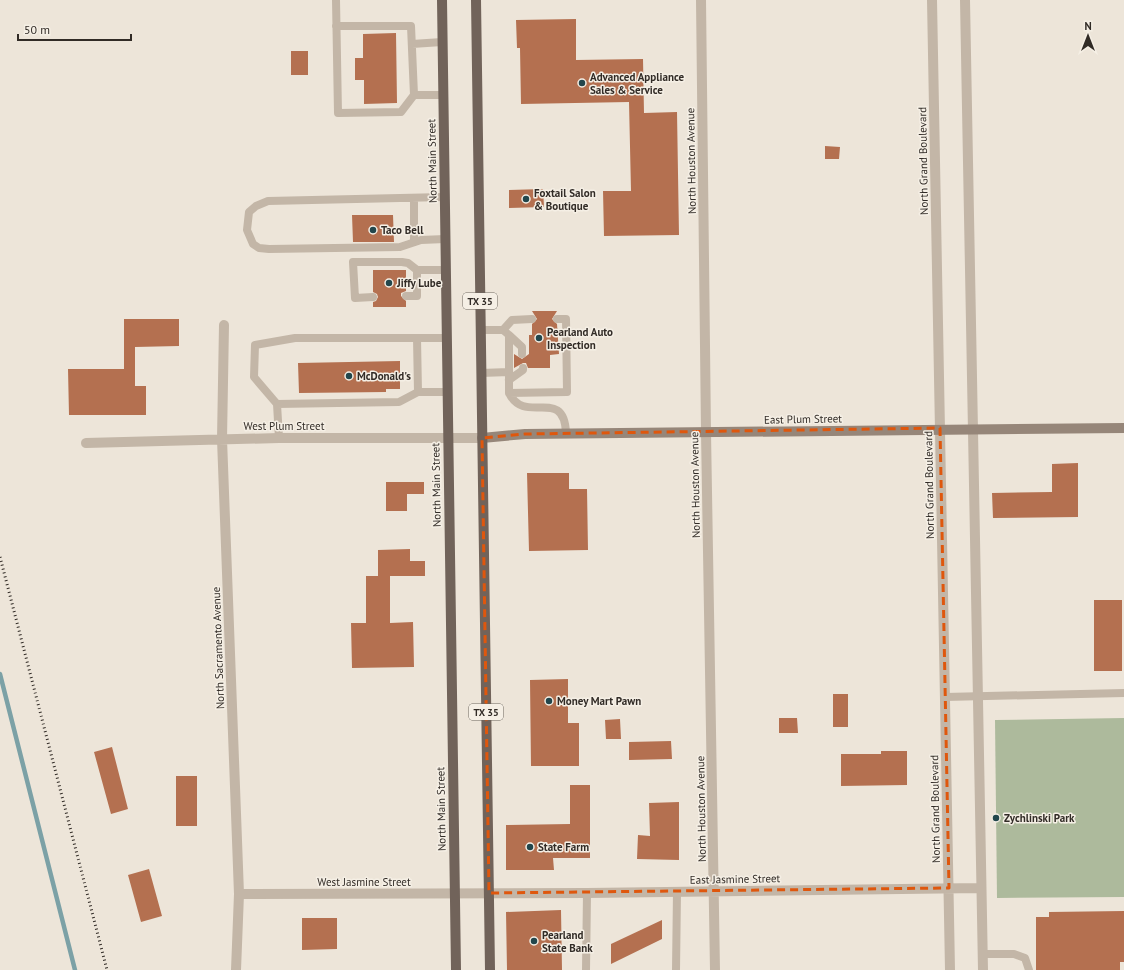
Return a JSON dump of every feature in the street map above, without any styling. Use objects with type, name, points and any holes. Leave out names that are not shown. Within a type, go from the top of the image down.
[{"type":"main road","name":"North Main Street","points":[[442,0],[456,970]]},
{"type":"main road","name":"TX 35","points":[[476,0],[490,970]]},
{"type":"street","name":"North Houston Avenue","points":[[702,0],[706,432],[715,970]]},
{"type":"street","name":"North Grand Boulevard","points":[[932,0],[950,970]]},
{"type":"street","points":[[965,0],[983,970]]},
{"type":"street","name":"North Sacramento Avenue","points":[[224,325],[222,439],[239,894],[236,970]]},
{"type":"street","name":"East Plum Street","points":[[482,438],[525,434],[566,433],[940,428],[1124,428]]},
{"type":"street","name":"West Plum Street","points":[[86,442],[279,438],[482,438]]},
{"type":"street","name":"East Jasmine Street","points":[[489,893],[981,888]]},
{"type":"street","name":"West Jasmine Street","points":[[239,894],[489,893]]},
{"type":"lane","points":[[336,0],[336,26],[338,113],[401,112],[414,95],[411,26],[336,26]]},
{"type":"lane","points":[[412,44],[442,42]]},
{"type":"lane","points":[[414,95],[443,95]]},
{"type":"lane","points":[[444,197],[414,199],[268,201],[256,206],[249,212],[248,230],[252,244],[259,248],[400,247],[420,240],[445,239]]},
{"type":"lane","points":[[414,199],[414,242]]},
{"type":"lane","points":[[373,297],[355,298],[353,262],[402,262],[408,263],[417,270],[445,270]]},
{"type":"lane","points":[[406,296],[417,296],[417,270]]},
{"type":"lane","points":[[532,320],[512,320],[506,333],[509,393],[516,403],[525,408],[557,410],[563,414],[566,433]]},
{"type":"lane","points":[[509,393],[567,392],[566,320],[557,320]]},
{"type":"lane","points":[[480,330],[506,333],[522,347],[522,354]]},
{"type":"lane","points":[[279,438],[277,404],[254,378],[255,345],[295,338],[446,338]]},
{"type":"lane","points":[[417,338],[418,392]]},
{"type":"lane","points":[[481,373],[509,376],[523,370],[523,368]]},
{"type":"lane","points":[[277,404],[399,402],[418,392],[447,392]]},
{"type":"lane","points":[[945,697],[1124,693]]},
{"type":"lane","points":[[676,892],[676,970]]},
{"type":"lane","points":[[586,893],[586,970]]},
{"type":"lane","points":[[983,954],[1014,954],[1026,958],[1029,970]]},
{"type":"highlighted area","points":[[940,428],[949,888],[489,893],[482,438],[525,434]]},
{"type":"green space","points":[[1124,718],[1124,897],[997,898],[995,720]]},
{"type":"building","points":[[576,19],[576,60],[643,59],[644,113],[677,112],[679,235],[604,236],[603,191],[631,191],[629,102],[521,104],[520,48],[517,48],[516,20]]},
{"type":"building","points":[[396,33],[397,103],[364,104],[364,80],[355,80],[355,58],[363,58],[363,34]]},
{"type":"building","points":[[291,51],[308,51],[308,75],[291,75]]},
{"type":"building","points":[[825,146],[840,147],[839,159],[825,159]]},
{"type":"building","name":"Foxtail Salon & Boutique","points":[[543,189],[544,207],[509,208],[509,190]]},
{"type":"building","name":"Taco Bell","points":[[352,215],[393,215],[394,242],[353,242]]},
{"type":"building","name":"Jiffy Lube","points":[[373,270],[406,270],[406,291],[401,293],[401,296],[406,301],[406,307],[373,307],[373,302],[376,301],[378,297],[377,294],[373,292]]},
{"type":"building","name":"Pearland Auto Inspection","points":[[532,311],[557,311],[552,319],[557,324],[559,354],[550,355],[550,368],[528,368],[526,363],[523,363],[514,368],[514,354],[522,359],[529,354],[529,335],[532,335],[532,324],[537,319]]},
{"type":"building","points":[[124,319],[179,319],[179,346],[135,347],[135,386],[146,386],[146,415],[69,415],[68,369],[124,369]]},
{"type":"building","name":"McDonald's","points":[[400,361],[400,389],[386,389],[386,392],[299,393],[298,363]]},
{"type":"building","points":[[1078,463],[1078,517],[993,518],[992,493],[1052,492],[1052,464]]},
{"type":"building","points":[[527,473],[569,473],[569,489],[587,489],[588,550],[529,551]]},
{"type":"building","points":[[386,482],[424,482],[424,494],[407,494],[407,511],[386,511]]},
{"type":"building","points":[[410,549],[410,561],[425,561],[425,576],[390,576],[390,623],[413,622],[414,667],[352,668],[351,623],[366,623],[366,576],[378,576],[378,550]]},
{"type":"building","points":[[1094,600],[1122,600],[1122,671],[1094,671]]},
{"type":"building","name":"Money Mart Pawn","points":[[568,679],[568,723],[579,723],[579,766],[531,766],[530,680]]},
{"type":"building","points":[[833,694],[848,694],[848,727],[833,727]]},
{"type":"building","points":[[779,718],[797,718],[798,733],[779,733]]},
{"type":"building","points":[[620,719],[621,739],[606,739],[605,720]]},
{"type":"building","points":[[671,741],[672,759],[629,760],[629,742]]},
{"type":"building","points":[[112,747],[128,809],[111,814],[94,752]]},
{"type":"building","points":[[881,751],[907,751],[907,785],[841,786],[841,754],[881,754]]},
{"type":"building","points":[[176,776],[197,776],[197,826],[176,826]]},
{"type":"building","points":[[570,785],[590,785],[590,858],[553,858],[554,870],[506,870],[506,825],[570,824]]},
{"type":"building","points":[[679,802],[679,860],[637,859],[638,835],[650,836],[649,803]]},
{"type":"building","points":[[149,869],[162,916],[141,922],[128,875]]},
{"type":"building","name":"Pearland State Bank","points":[[561,910],[562,970],[507,970],[506,912]]},
{"type":"building","points":[[1124,911],[1124,962],[1120,962],[1120,970],[1036,970],[1036,917],[1049,917],[1049,912]]},
{"type":"building","points":[[302,918],[337,918],[337,949],[302,950]]},
{"type":"building","points":[[662,920],[662,939],[611,964],[611,944]]},
{"type":"waterway","points":[[0,674],[75,970]]},
{"type":"railway","points":[[0,557],[107,970]]},
{"type":"place","name":"Advanced Appliance Sales & Service","points":[[582,83]]},
{"type":"place","name":"Foxtail Salon & Boutique","points":[[526,199]]},
{"type":"place","name":"Taco Bell","points":[[373,230]]},
{"type":"place","name":"Jiffy Lube","points":[[389,283]]},
{"type":"place","name":"Pearland Auto Inspection","points":[[539,338]]},
{"type":"place","name":"McDonald's","points":[[349,376]]},
{"type":"place","name":"Money Mart Pawn","points":[[549,701]]},
{"type":"place","name":"Zychlinski Park","points":[[996,818]]},
{"type":"place","name":"State Farm","points":[[530,847]]},
{"type":"place","name":"Pearland State Bank","points":[[534,941]]}]
